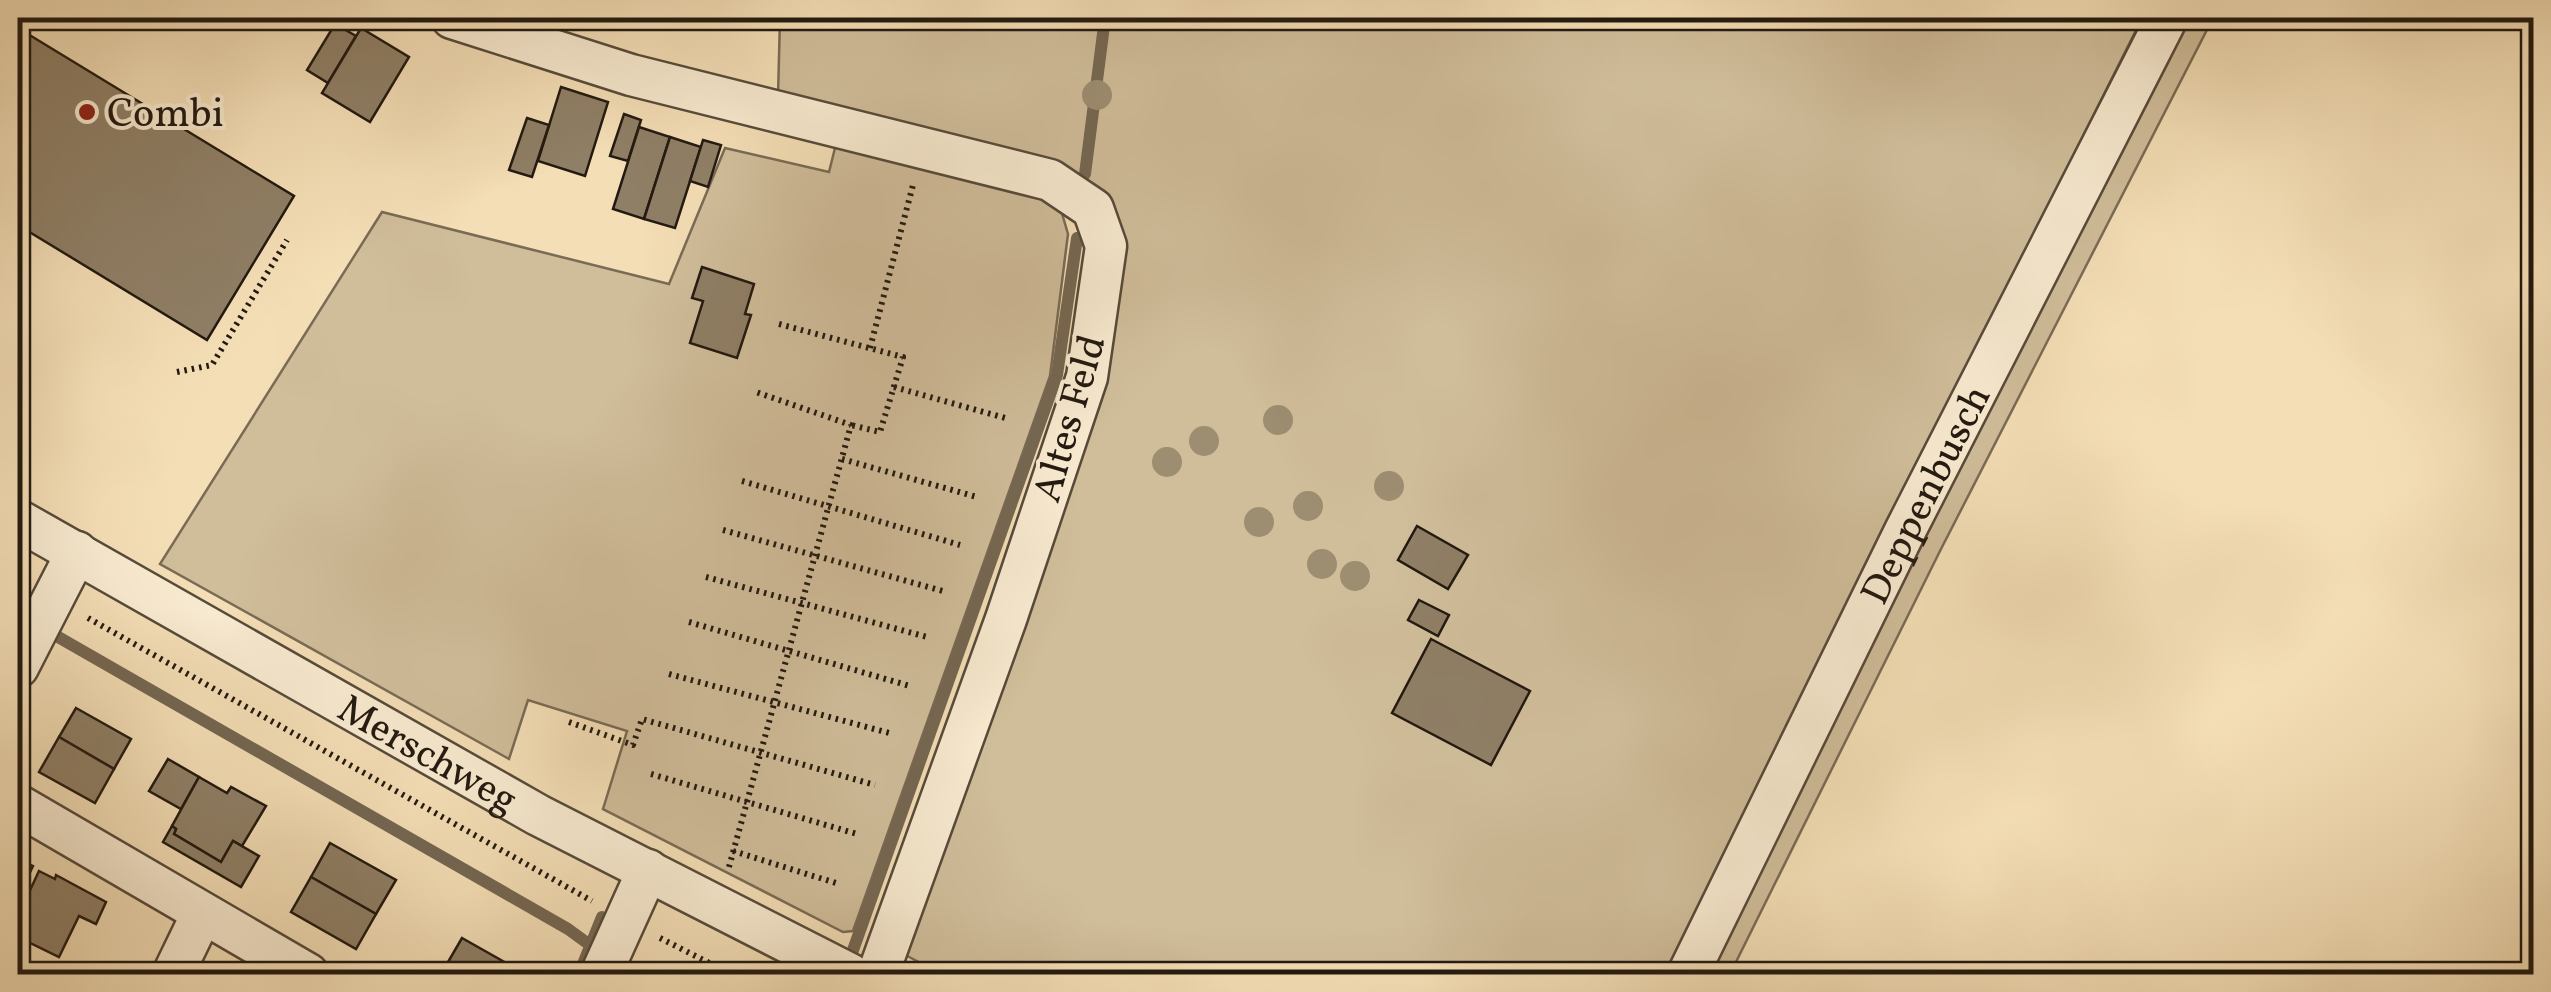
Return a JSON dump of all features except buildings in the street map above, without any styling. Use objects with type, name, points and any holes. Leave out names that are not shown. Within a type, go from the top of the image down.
[{"type":"street","name":"Altes Feld","points":[[452,18],[631,74],[1050,180],[1094,209],[1106,246],[1087,377],[1006,619],[878,974]]},
{"type":"street","name":"Deppenbusch","points":[[1688,974],[1905,531],[2168,18]]},
{"type":"street","name":"Merschweg","points":[[18,520],[538,815],[850,974]]},
{"type":"street","points":[[18,667],[78,552]]},
{"type":"street","points":[[18,806],[308,974]]},
{"type":"street","points":[[601,974],[648,870]]},
{"type":"street","points":[[173,974],[202,914]]},
{"type":"path","points":[[870,348],[923,148]]},
{"type":"path","points":[[177,372],[212,364],[287,240]]},
{"type":"path","points":[[756,392],[880,432],[903,357],[780,324]]},
{"type":"path","points":[[894,387],[1009,419]]},
{"type":"path","points":[[729,866],[851,425]]},
{"type":"path","points":[[842,459],[976,497]]},
{"type":"path","points":[[742,481],[960,545]]},
{"type":"path","points":[[723,530],[944,590]]},
{"type":"path","points":[[706,577],[927,637]]},
{"type":"path","points":[[55,600],[730,974]]},
{"type":"path","points":[[689,622],[910,686]]},
{"type":"path","points":[[669,674],[893,734]]},
{"type":"path","points":[[569,722],[633,744],[642,720],[875,785]]},
{"type":"path","points":[[651,774],[857,834]]},
{"type":"path","points":[[732,851],[840,884]]},
{"type":"shaded area","points":[[780,18],[2142,18],[1666,974],[941,974],[898,951],[1101,368],[1100,191],[778,96]]},
{"type":"shaded area","points":[[2184,18],[2213,18],[1940,551],[1730,974],[1699,974]]},
{"type":"shaded area","points":[[838,136],[1059,203],[1068,234],[1050,376],[853,931],[843,932],[603,809],[627,731],[528,700],[509,759],[160,564],[382,212],[669,284],[725,148],[829,172]]},
{"type":"waterway","points":[[1085,174],[1105,18]]},
{"type":"waterway","points":[[852,953],[1057,375],[1077,238]]},
{"type":"waterway","points":[[18,614],[568,929],[594,948]]},
{"type":"waterway","points":[[579,974],[602,917]]},
{"type":"waterway","points":[[627,971],[631,974]]},
{"type":"place","name":"Combi","points":[[87,112]]}]
